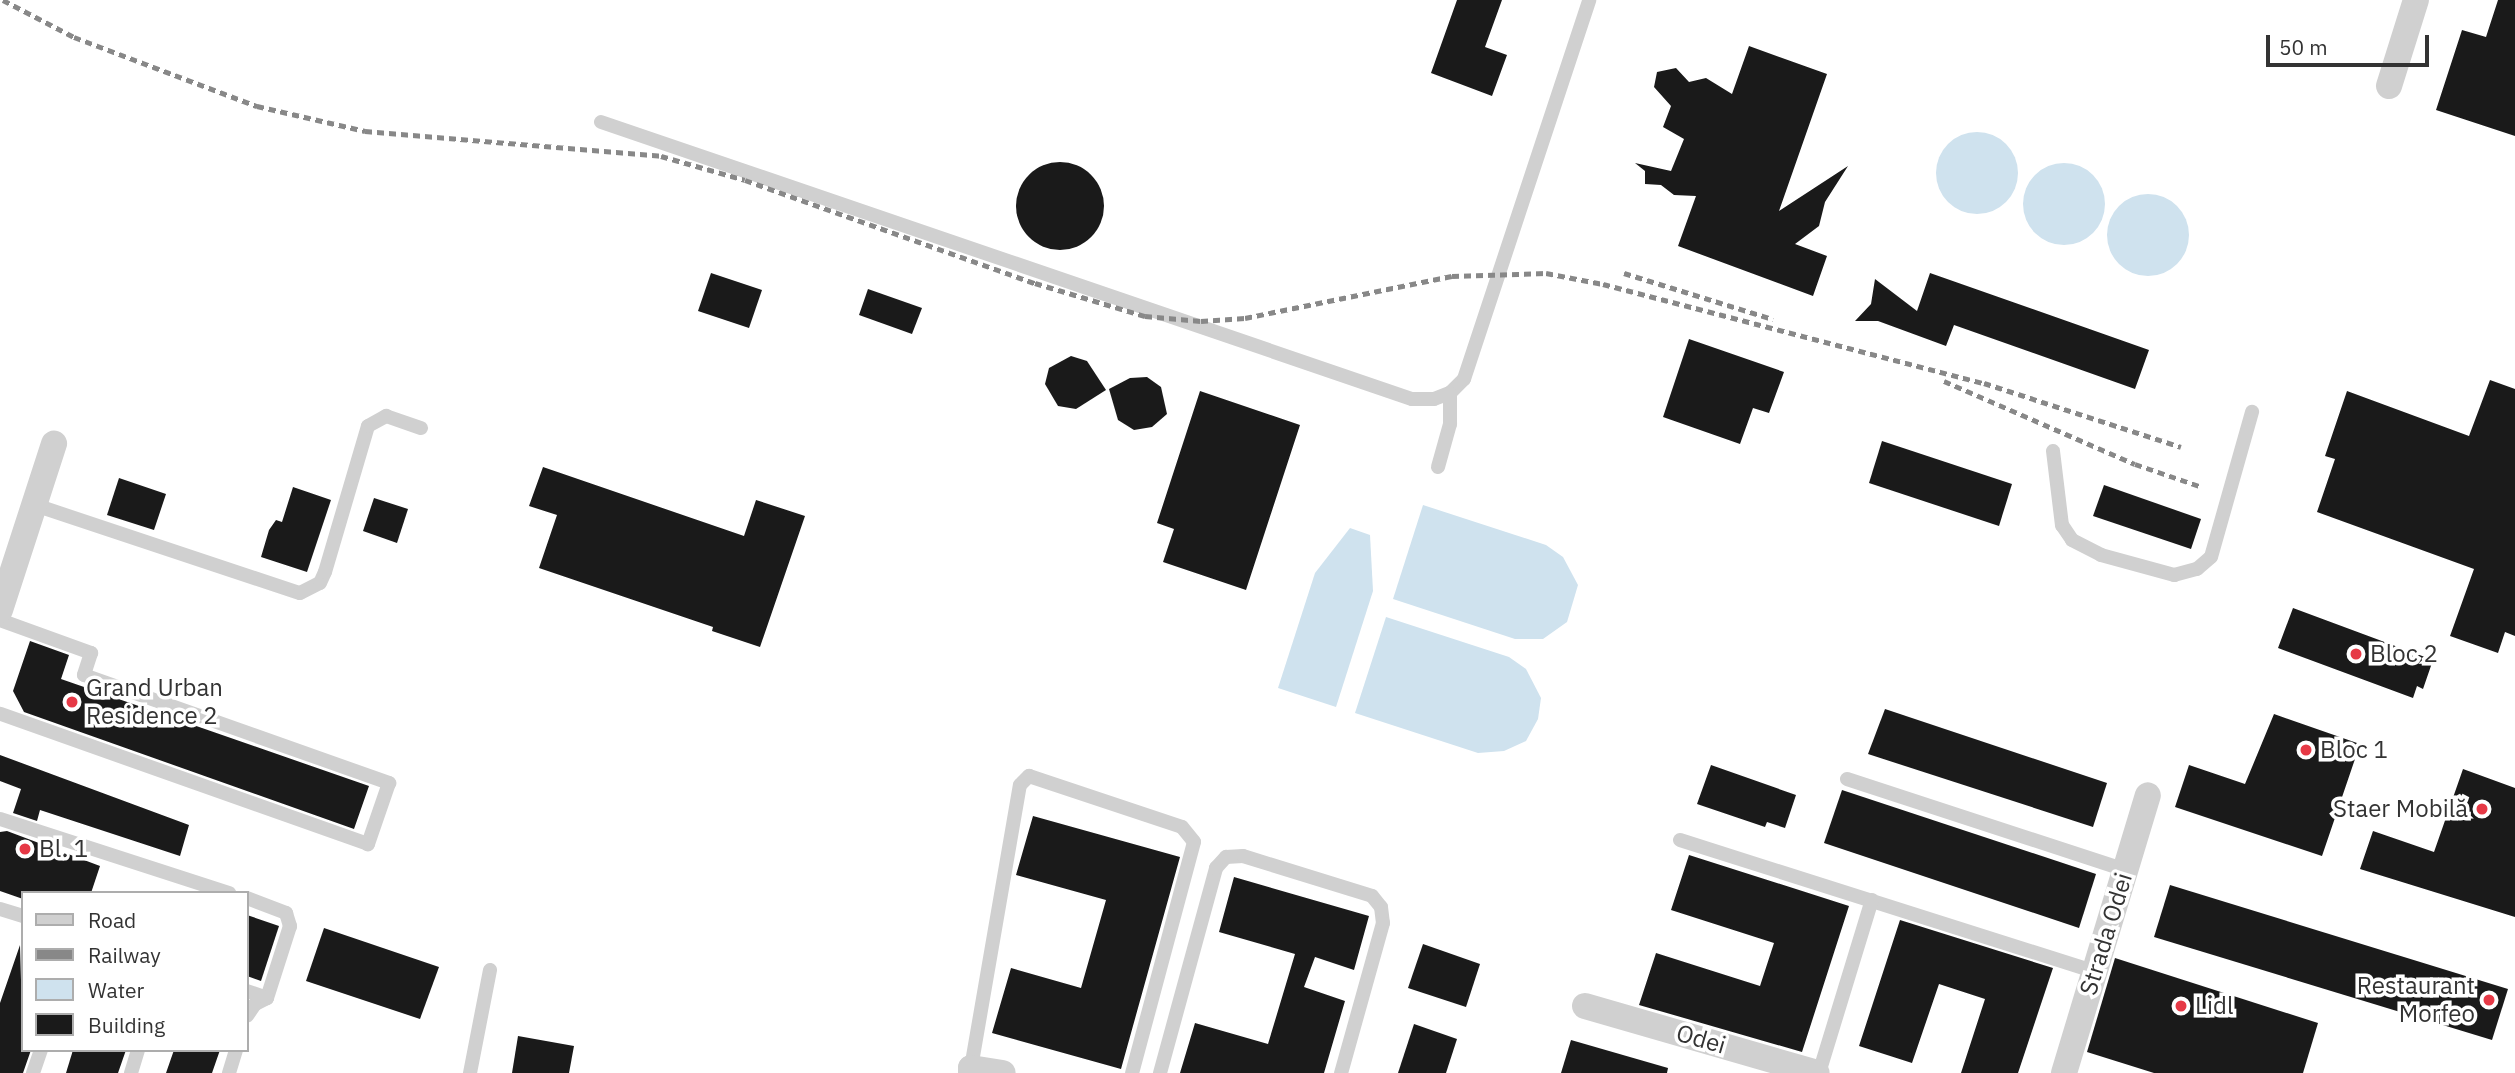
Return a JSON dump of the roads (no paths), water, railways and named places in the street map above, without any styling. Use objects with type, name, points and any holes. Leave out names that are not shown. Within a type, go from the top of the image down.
[{"type":"street","points":[[2389,86],[2416,0]]},
{"type":"street","points":[[0,610],[54,444]]},
{"type":"street","name":"Strada Odei","points":[[2064,1073],[2148,795]]},
{"type":"street","name":"Odei","points":[[1585,1006],[1818,1073]]},
{"type":"street","points":[[971,1071],[1003,1073]]},
{"type":"lane","points":[[601,122],[1412,398],[1434,399],[1450,393],[1464,379],[1589,0]]},
{"type":"lane","points":[[1438,467],[1450,424],[1450,393]]},
{"type":"lane","points":[[2053,451],[2062,524],[2072,540],[2101,555],[2174,575],[2197,569],[2211,557],[2252,412]]},
{"type":"lane","points":[[35,505],[300,593],[320,583],[325,572],[368,426],[386,416],[421,428]]},
{"type":"lane","points":[[0,620],[91,653],[83,675],[389,783],[368,844],[0,714]]},
{"type":"lane","points":[[971,1071],[1020,785],[1029,776],[1182,827],[1195,842],[1132,1073]]},
{"type":"lane","points":[[1847,779],[2126,870]]},
{"type":"lane","points":[[0,819],[223,891]]},
{"type":"lane","points":[[1680,840],[2094,971]]},
{"type":"lane","points":[[1160,1073],[1216,868],[1226,857],[1243,856],[1372,895],[1381,907],[1383,923],[1341,1073]]},
{"type":"lane","points":[[248,898],[286,913],[290,926],[267,998],[255,1004],[248,1014]]},
{"type":"lane","points":[[1818,1073],[1872,900]]},
{"type":"lane","points":[[0,909],[21,915]]},
{"type":"lane","points":[[470,1073],[490,970]]},
{"type":"lane","points":[[248,991],[267,998]]},
{"type":"lane","points":[[33,1073],[40,1052]]},
{"type":"lane","points":[[131,1073],[137,1052]]},
{"type":"lane","points":[[229,1073],[235,1052]]},
{"type":"water","points":[[1969,132],[1985,132],[2000,139],[2011,150],[2018,165],[2015,189],[2006,202],[1985,214],[1969,214],[1954,207],[1943,196],[1936,181],[1936,165],[1943,150],[1954,139]]},
{"type":"water","points":[[2056,163],[2072,163],[2087,170],[2098,181],[2105,196],[2102,220],[2093,233],[2072,245],[2056,245],[2041,238],[2030,227],[2023,212],[2023,196],[2030,181],[2041,170]]},
{"type":"water","points":[[2140,194],[2156,194],[2171,201],[2182,212],[2189,227],[2186,251],[2177,264],[2156,276],[2140,276],[2125,269],[2114,258],[2107,243],[2107,227],[2114,212],[2125,201]]},
{"type":"water","points":[[1423,505],[1546,545],[1563,557],[1578,585],[1567,622],[1543,639],[1515,639],[1393,599]]},
{"type":"water","points":[[1350,528],[1370,535],[1373,591],[1336,707],[1278,688],[1315,573]]},
{"type":"water","points":[[1386,617],[1509,657],[1526,669],[1541,698],[1538,719],[1526,741],[1504,751],[1478,753],[1355,713]]},
{"type":"railway","points":[[3,0],[74,37],[257,106],[365,131],[661,156],[745,180],[1035,283],[1145,316],[1201,321],[1245,318],[1452,276],[1546,273],[1603,284],[1984,383],[2181,447]]},
{"type":"railway","points":[[1624,273],[1773,319]]},
{"type":"railway","points":[[1944,381],[2135,464],[2202,487]]},
{"type":"place","name":"Bloc 2","points":[[2356,654]]},
{"type":"place","name":"Grand Urban Residence 2","points":[[72,702]]},
{"type":"place","name":"Bloc 1","points":[[2306,750]]},
{"type":"place","name":"Staer Mobilă","points":[[2482,809]]},
{"type":"place","name":"Bl. 1","points":[[25,849]]},
{"type":"place","name":"Restaurant Morfeo","points":[[2489,1000]]},
{"type":"place","name":"Lidl","points":[[2181,1006]]}]
